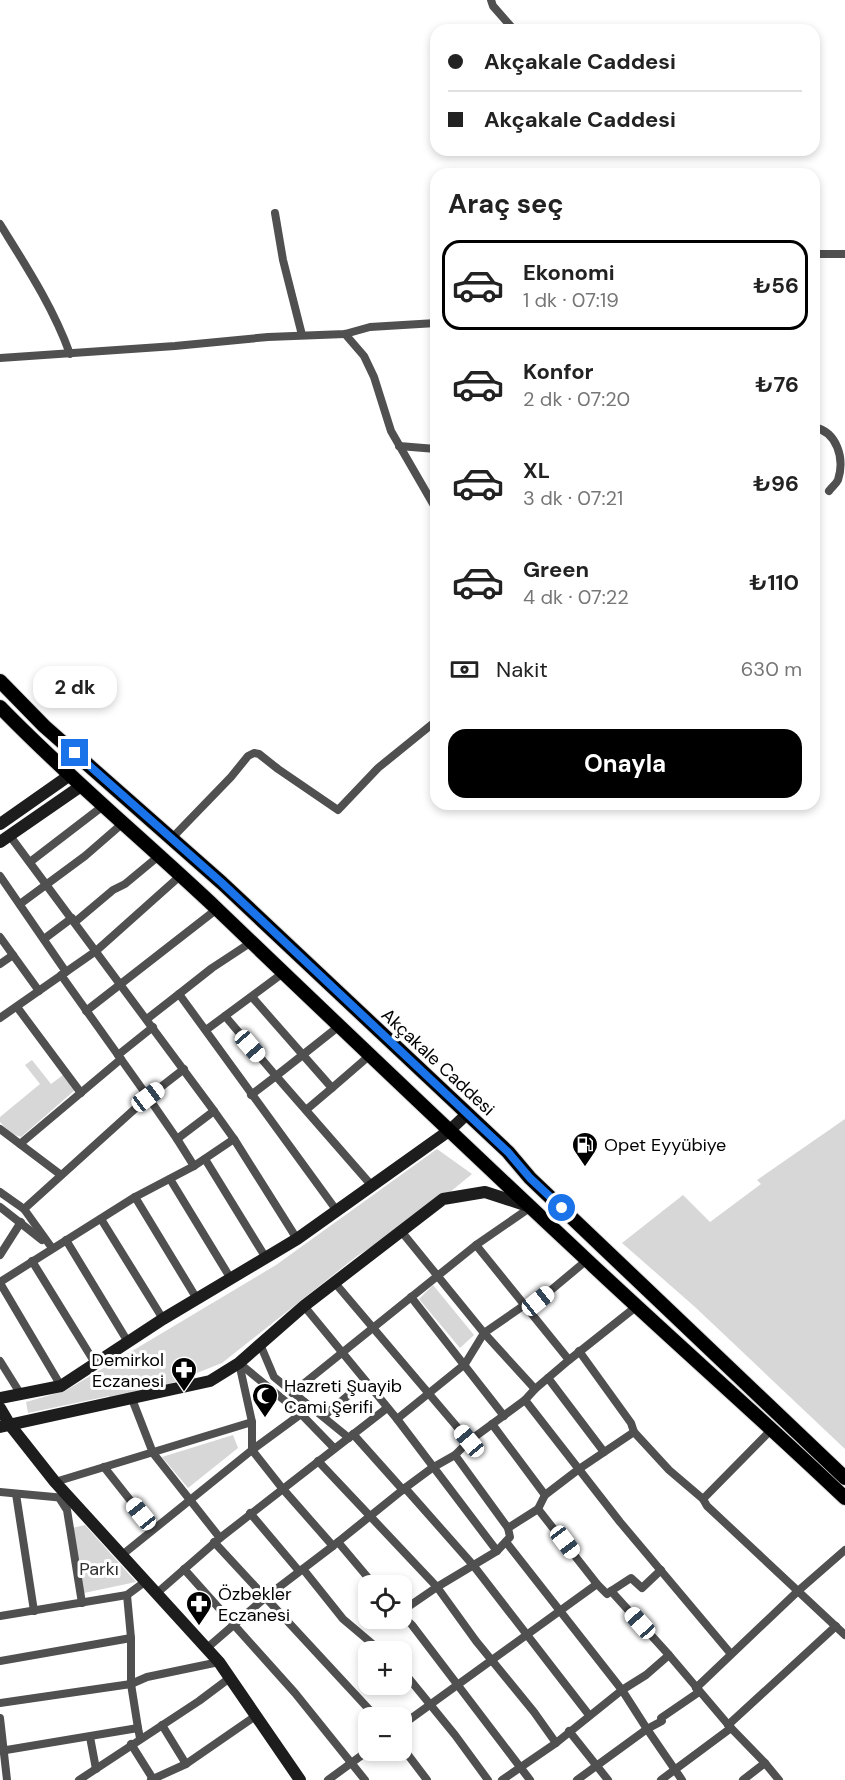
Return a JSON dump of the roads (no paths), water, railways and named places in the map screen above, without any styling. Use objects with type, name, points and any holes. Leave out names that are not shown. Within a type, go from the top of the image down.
[{"type":"main road","name":"Akçakale Caddesi","points":[[0,681],[44,726],[172,838],[508,1152],[530,1178],[845,1478]]},
{"type":"main road","points":[[0,707],[81,786],[160,855],[338,1027],[845,1498]]},
{"type":"main road","points":[[0,824],[70,775]]},
{"type":"main road","points":[[5,839],[81,786]]},
{"type":"main road","points":[[0,1398],[61,1386],[163,1319],[297,1239],[450,1130],[467,1114]]},
{"type":"main road","points":[[5,1426],[210,1381],[238,1363],[304,1306],[443,1199],[484,1192],[531,1207]]},
{"type":"main road","points":[[0,1408],[5,1426],[55,1482],[65,1498],[122,1555],[219,1662],[257,1714],[300,1780]]},
{"type":"street","points":[[491,0],[493,6],[509,24]]},
{"type":"street","points":[[275,213],[283,260],[302,335]]},
{"type":"street","points":[[0,224],[44,296],[70,354]]},
{"type":"street","points":[[820,254],[845,254]]},
{"type":"street","points":[[0,358],[302,335],[345,334],[370,327],[430,323]]},
{"type":"street","points":[[345,334],[364,356],[391,431],[430,499]]},
{"type":"street","points":[[820,428],[826,430],[842,447],[843,462],[840,478],[829,491]]},
{"type":"street","points":[[399,446],[430,449]]},
{"type":"street","points":[[172,838],[231,777],[248,756],[254,753],[260,754],[338,810],[378,768],[430,726]]},
{"type":"street","points":[[30,862],[103,806]]},
{"type":"street","points":[[20,904],[85,856],[123,823]]},
{"type":"street","points":[[5,839],[30,862],[147,1018],[234,1139],[297,1239]]},
{"type":"street","points":[[44,939],[125,884],[160,855]]},
{"type":"street","points":[[0,876],[44,939],[86,1011],[194,1166]]},
{"type":"street","points":[[0,1018],[96,951],[180,876]]},
{"type":"street","points":[[86,1011],[217,909]]},
{"type":"street","points":[[0,937],[39,991]]},
{"type":"street","points":[[147,1018],[212,968],[250,943]]},
{"type":"street","points":[[0,964],[13,955]]},
{"type":"street","points":[[206,1030],[283,973]]},
{"type":"street","points":[[179,994],[337,1211]]},
{"type":"street","points":[[252,997],[332,1088]]},
{"type":"street","points":[[17,1007],[81,1093]]},
{"type":"street","points":[[225,1016],[372,1186]]},
{"type":"street","points":[[20,1144],[81,1093],[153,1027]]},
{"type":"street","points":[[251,1095],[338,1027]]},
{"type":"street","points":[[306,1110],[369,1056]]},
{"type":"street","points":[[24,1209],[148,1097],[184,1069]]},
{"type":"street","points":[[177,1139],[214,1111]]},
{"type":"street","points":[[0,1129],[61,1175]]},
{"type":"street","points":[[61,1386],[0,1283],[52,1248],[135,1197],[194,1166],[234,1139]]},
{"type":"street","points":[[205,1159],[266,1258]]},
{"type":"street","points":[[170,1179],[231,1279]]},
{"type":"street","points":[[0,1192],[24,1209],[52,1248]]},
{"type":"street","points":[[135,1197],[197,1299]]},
{"type":"street","points":[[0,1207],[52,1248]]},
{"type":"street","points":[[292,1393],[476,1245],[531,1207]]},
{"type":"street","points":[[101,1219],[163,1319]]},
{"type":"street","points":[[0,1255],[21,1222]]},
{"type":"street","points":[[401,1231],[484,1333],[535,1389]]},
{"type":"street","points":[[66,1240],[128,1341]]},
{"type":"street","points":[[476,1245],[569,1360]]},
{"type":"street","points":[[397,1419],[465,1364],[484,1333],[526,1304],[538,1301],[587,1260]]},
{"type":"street","points":[[32,1261],[95,1363]]},
{"type":"street","points":[[335,1283],[469,1441]]},
{"type":"street","points":[[411,1297],[504,1416]]},
{"type":"street","points":[[304,1306],[397,1419],[497,1551]]},
{"type":"street","points":[[207,1648],[266,1597],[404,1489],[432,1468],[455,1455],[469,1441],[525,1400],[579,1351],[637,1306]]},
{"type":"street","points":[[260,1344],[274,1377],[351,1436],[404,1489],[473,1565],[589,1715]]},
{"type":"street","points":[[579,1351],[631,1423],[634,1432],[669,1470],[703,1499],[707,1506],[845,1635]]},
{"type":"street","points":[[0,1361],[20,1393]]},
{"type":"street","points":[[238,1363],[301,1414],[334,1448]]},
{"type":"street","points":[[238,1363],[252,1422],[252,1450],[282,1488],[365,1575]]},
{"type":"street","points":[[548,1378],[603,1452]]},
{"type":"street","points":[[324,1416],[365,1381]]},
{"type":"street","points":[[132,1399],[153,1453],[190,1500],[217,1540],[367,1707]]},
{"type":"street","points":[[525,1400],[731,1654]]},
{"type":"street","points":[[122,1555],[252,1450],[301,1414],[304,1402]]},
{"type":"street","points":[[157,1593],[217,1540],[387,1408]]},
{"type":"street","points":[[55,1482],[252,1422]]},
{"type":"street","points":[[492,1424],[545,1495]]},
{"type":"street","points":[[703,1499],[772,1429]]},
{"type":"street","points":[[508,1527],[538,1509],[545,1495],[634,1432]]},
{"type":"street","points":[[412,1604],[497,1551],[510,1537],[508,1527],[455,1455]]},
{"type":"street","points":[[318,1461],[437,1587],[556,1743]]},
{"type":"street","points":[[104,1467],[153,1529]]},
{"type":"street","points":[[0,1490],[16,1494],[65,1498],[82,1603]]},
{"type":"street","points":[[16,1494],[34,1611]]},
{"type":"street","points":[[538,1509],[607,1594],[631,1578],[642,1588],[661,1570]]},
{"type":"street","points":[[250,1514],[342,1619],[369,1641]]},
{"type":"street","points":[[506,1542],[622,1690],[682,1780]]},
{"type":"street","points":[[577,1780],[647,1729],[662,1721],[661,1718],[698,1690],[731,1654],[845,1550]]},
{"type":"street","points":[[184,1569],[295,1693],[365,1780]]},
{"type":"street","points":[[0,1616],[127,1595],[146,1581]]},
{"type":"street","points":[[412,1717],[597,1584]]},
{"type":"street","points":[[611,1591],[779,1780]]},
{"type":"street","points":[[127,1595],[131,1638],[131,1684],[140,1738]]},
{"type":"street","points":[[412,1625],[530,1780]]},
{"type":"street","points":[[661,1780],[729,1726],[836,1626]]},
{"type":"street","points":[[0,1661],[131,1638]]},
{"type":"street","points":[[502,1780],[556,1743],[589,1715],[646,1675],[669,1655]]},
{"type":"street","points":[[0,1703],[131,1684],[147,1677],[219,1662]]},
{"type":"street","points":[[79,1780],[199,1701],[231,1677]]},
{"type":"street","points":[[412,1682],[488,1780]]},
{"type":"street","points":[[131,1744],[152,1779],[186,1764],[257,1714]]},
{"type":"street","points":[[0,1718],[7,1780]]},
{"type":"street","points":[[162,1725],[186,1764]]},
{"type":"street","points":[[2,1751],[138,1728]]},
{"type":"street","points":[[569,1731],[608,1780]]},
{"type":"street","points":[[90,1737],[96,1769]]},
{"type":"street","points":[[328,1780],[358,1759]]},
{"type":"street","points":[[412,1760],[428,1780]]},
{"type":"street","points":[[743,1780],[765,1763]]},
{"type":"place","name":"Opet Eyyübiye","points":[[585,1168]]},
{"type":"place","name":"Demirkol Eczanesi","points":[[184,1393]]},
{"type":"place","name":"Hazreti Şuayib Cami Şerifi","points":[[265,1419]]},
{"type":"place","name":"Özbekler Eczanesi","points":[[199,1627]]},
{"type":"park label","name":"Parkı","points":[[99,1569]]}]
